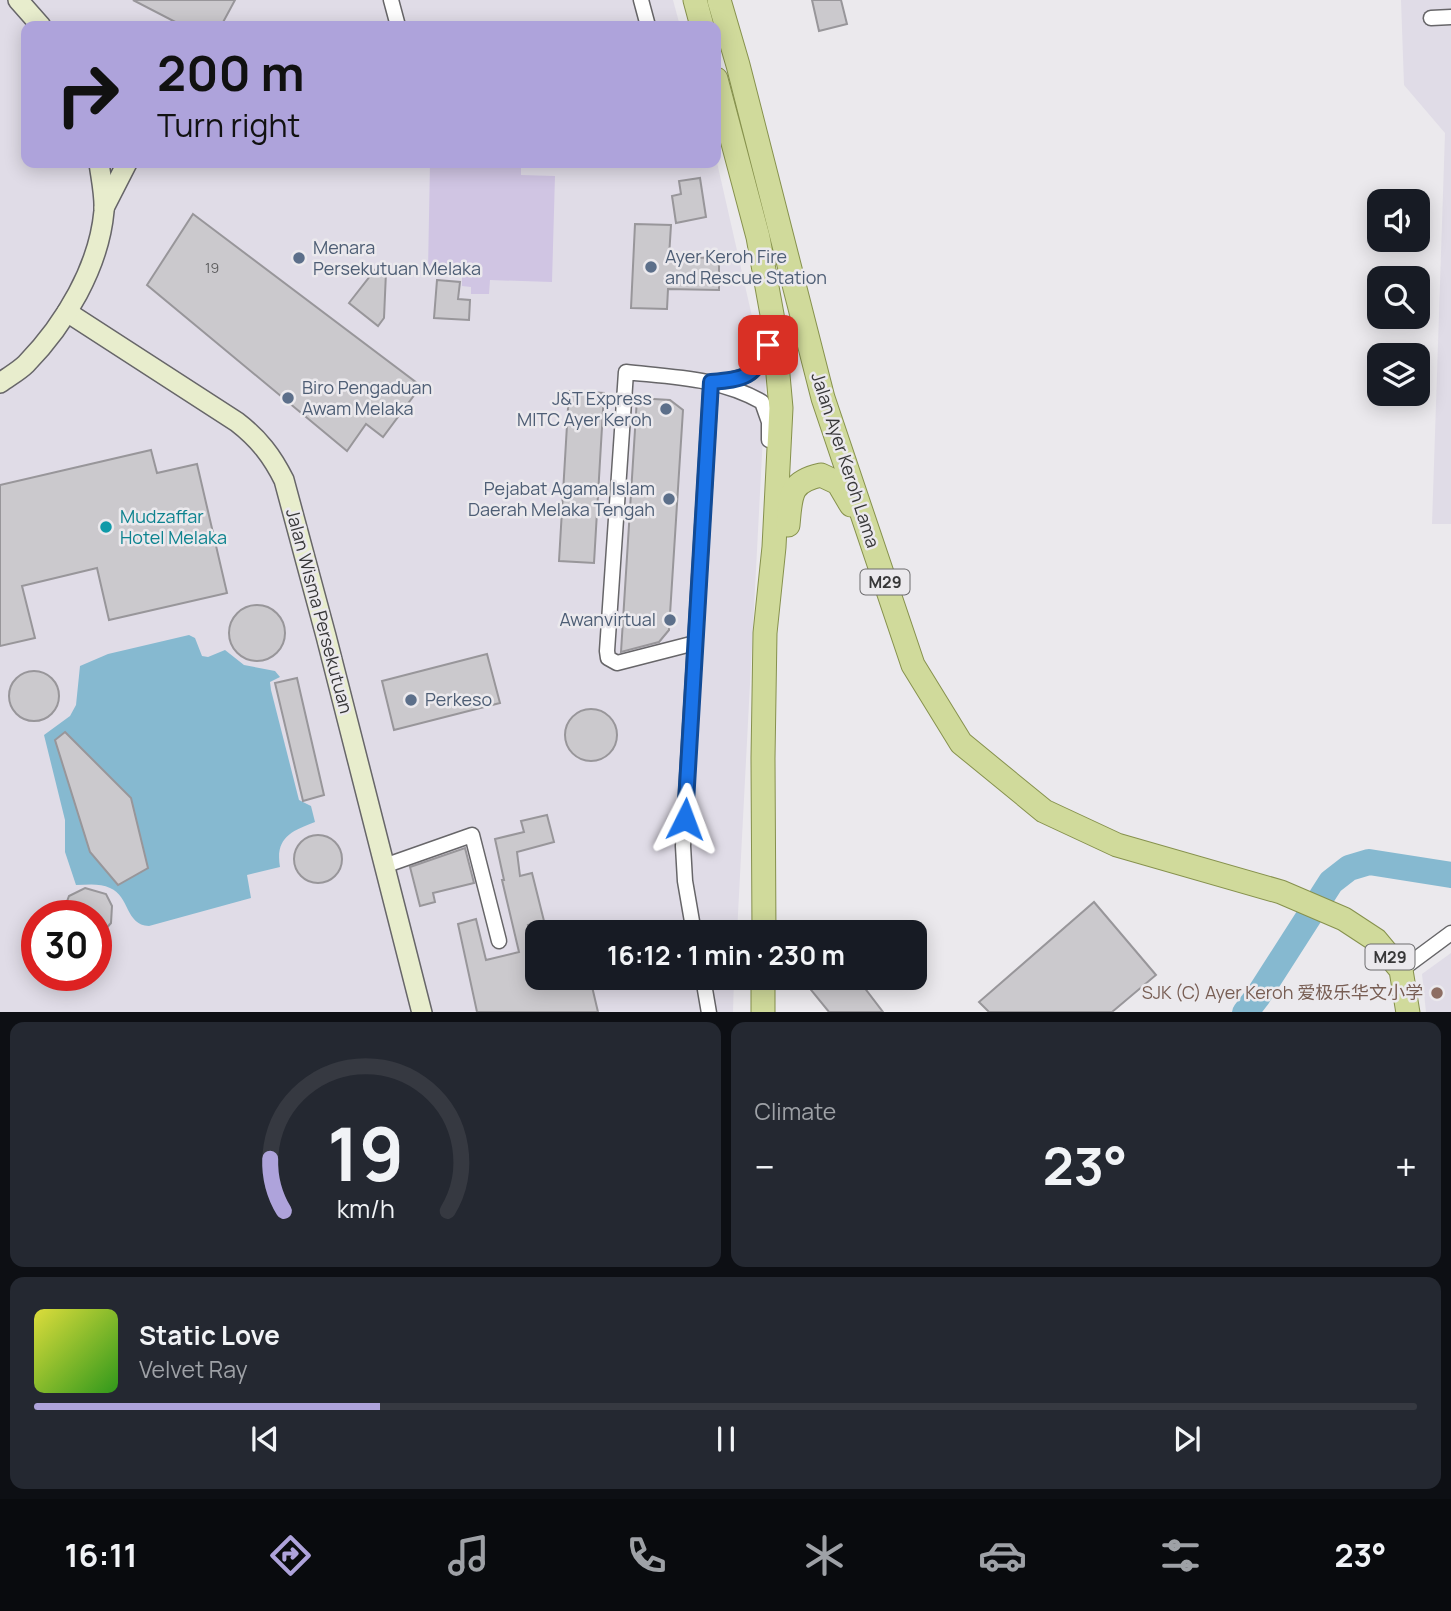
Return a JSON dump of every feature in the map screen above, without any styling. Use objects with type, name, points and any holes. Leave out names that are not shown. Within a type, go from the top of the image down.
[{"type":"main road","name":"Jalan Ayer Keroh Lama","points":[[721,40],[738,65],[822,398],[901,630],[913,665],[961,743],[1044,811],[1117,845],[1281,892],[1344,919],[1376,940],[1401,970]]},
{"type":"main road","points":[[721,107],[758,237],[774,331],[781,408],[774,547],[765,634],[764,920]]},
{"type":"main road","points":[[763,758],[782,605],[790,505],[795,486],[807,478],[821,475],[838,483],[849,501],[901,630]]},
{"type":"main road","name":"M29","points":[[1401,970],[1408,1012]]},
{"type":"main road","points":[[763,990],[763,1012]]},
{"type":"street","points":[[18,0],[37,21]]},
{"type":"street","points":[[391,0],[397,21]]},
{"type":"street","points":[[641,0],[647,21]]},
{"type":"street","points":[[1431,18],[1451,17]]},
{"type":"street","points":[[721,70],[738,65]]},
{"type":"street","points":[[721,95],[744,89]]},
{"type":"street","points":[[0,383],[25,365],[67,312],[86,274],[100,236],[104,208],[100,168]]},
{"type":"street","points":[[104,208],[124,168]]},
{"type":"street","name":"Jalan Wisma Persekutuan","points":[[67,312],[237,422],[256,437],[272,457],[287,493],[422,1012]]},
{"type":"street","points":[[711,382],[740,379],[752,372],[763,359],[774,331]]},
{"type":"street","points":[[695,643],[617,663],[608,658],[626,372],[711,382],[749,394],[762,402],[769,422],[765,634]]},
{"type":"street","points":[[692,920],[685,881],[683,846],[711,382]]},
{"type":"street","points":[[384,866],[472,835],[499,941]]},
{"type":"street","points":[[1401,970],[1451,933]]},
{"type":"street","points":[[705,990],[709,1012]]},
{"type":"shaded area","points":[[0,0],[673,0],[679,21],[21,21],[21,168],[718,168],[766,378],[738,920],[525,920],[525,990],[734,990],[733,1012],[0,1012]]},
{"type":"shaded area","points":[[1401,0],[1451,0],[1451,524],[1432,524],[1445,133],[1404,85]]},
{"type":"shaded area","points":[[430,168],[521,168],[521,175],[555,176],[552,282],[490,280],[489,294],[471,294],[471,287],[462,286],[462,272],[428,271]]},
{"type":"shaded area","name":"SJK (C) Ayer Keroh 爱极乐华文小学","points":[[1451,953],[1451,1012],[1426,1012],[1422,974]]},
{"type":"water","points":[[189,635],[195,638],[202,656],[208,657],[225,650],[244,665],[275,671],[280,677],[270,682],[271,690],[299,800],[311,806],[315,822],[292,833],[283,842],[279,857],[280,867],[247,875],[251,898],[149,926],[136,921],[121,897],[110,888],[76,885],[65,852],[65,820],[44,735],[70,716],[76,705],[80,666],[108,654]]},
{"type":"building","points":[[133,0],[235,0],[224,21],[173,21]]},
{"type":"building","points":[[812,0],[841,0],[847,24],[819,31]]},
{"type":"building","points":[[700,178],[706,217],[676,223],[672,196],[681,194],[679,181]]},
{"type":"building","points":[[193,214],[421,386],[383,437],[366,424],[347,451],[147,285]]},
{"type":"building","name":"Ayer Keroh Fire and Rescue Station","points":[[635,224],[671,225],[669,257],[719,258],[719,290],[668,289],[667,309],[631,308]]},
{"type":"building","points":[[378,266],[386,272],[384,318],[378,326],[349,303]]},
{"type":"building","points":[[437,280],[460,282],[458,299],[470,300],[469,320],[434,318]]},
{"type":"building","points":[[569,391],[604,393],[594,563],[559,561]]},
{"type":"building","points":[[637,398],[670,400],[683,410],[669,630],[659,642],[621,652]]},
{"type":"building","name":"Mudzaffar Hotel Melaka","points":[[151,450],[157,473],[197,464],[227,593],[109,620],[97,568],[22,586],[35,638],[0,646],[0,485]]},
{"type":"building","points":[[257,605],[268,607],[277,613],[283,622],[283,644],[277,653],[268,659],[257,661],[246,659],[237,653],[231,644],[229,633],[231,622],[237,613],[246,607]]},
{"type":"building","points":[[487,654],[500,703],[394,730],[382,681]]},
{"type":"building","points":[[34,671],[52,678],[59,696],[52,714],[34,721],[16,714],[9,696],[16,678]]},
{"type":"building","points":[[297,678],[324,795],[303,801],[275,683]]},
{"type":"building","points":[[591,709],[601,711],[609,717],[615,725],[615,745],[609,753],[601,759],[591,761],[581,759],[573,753],[567,745],[565,735],[567,725],[573,717],[581,711]]},
{"type":"building","points":[[65,732],[131,798],[148,868],[118,885],[90,852],[55,740]]},
{"type":"building","points":[[547,815],[554,842],[517,852],[520,876],[532,873],[544,920],[525,920],[525,990],[593,990],[598,1012],[477,1012],[458,924],[476,919],[486,960],[519,952],[495,839],[524,832],[521,821]]},
{"type":"building","points":[[318,835],[335,842],[342,859],[335,876],[318,883],[301,876],[294,859],[301,842]]},
{"type":"building","points":[[465,848],[474,883],[433,893],[435,902],[420,906],[410,867]]},
{"type":"building","points":[[85,888],[106,894],[109,900],[68,900],[69,896]]},
{"type":"building","points":[[1094,902],[1156,975],[1112,1012],[989,1012],[979,1002]]},
{"type":"building","points":[[811,990],[866,990],[883,1012],[829,1012]]},
{"type":"waterway","points":[[1246,1012],[1331,882],[1349,868],[1369,862],[1451,875]]},
{"type":"place","name":"Menara Persekutuan Melaka","points":[[299,258]]},
{"type":"place","name":"Ayer Keroh Fire and Rescue Station","points":[[651,267]]},
{"type":"place","name":"Biro Pengaduan Awam Melaka","points":[[288,398]]},
{"type":"place","name":"J&T Express MITC Ayer Keroh","points":[[666,409]]},
{"type":"place","name":"Pejabat Agama Islam Daerah Melaka Tengah","points":[[669,499]]},
{"type":"place","name":"Mudzaffar Hotel Melaka","points":[[106,527]]},
{"type":"place","name":"Awanvirtual","points":[[670,620]]},
{"type":"place","name":"Perkeso","points":[[411,700]]},
{"type":"place","name":"SJK (C) Ayer Keroh 爱极乐华文小学","points":[[1437,993]]},
{"type":"route","points":[[685,819],[711,382],[740,379],[752,372],[763,359],[768,345]]}]
